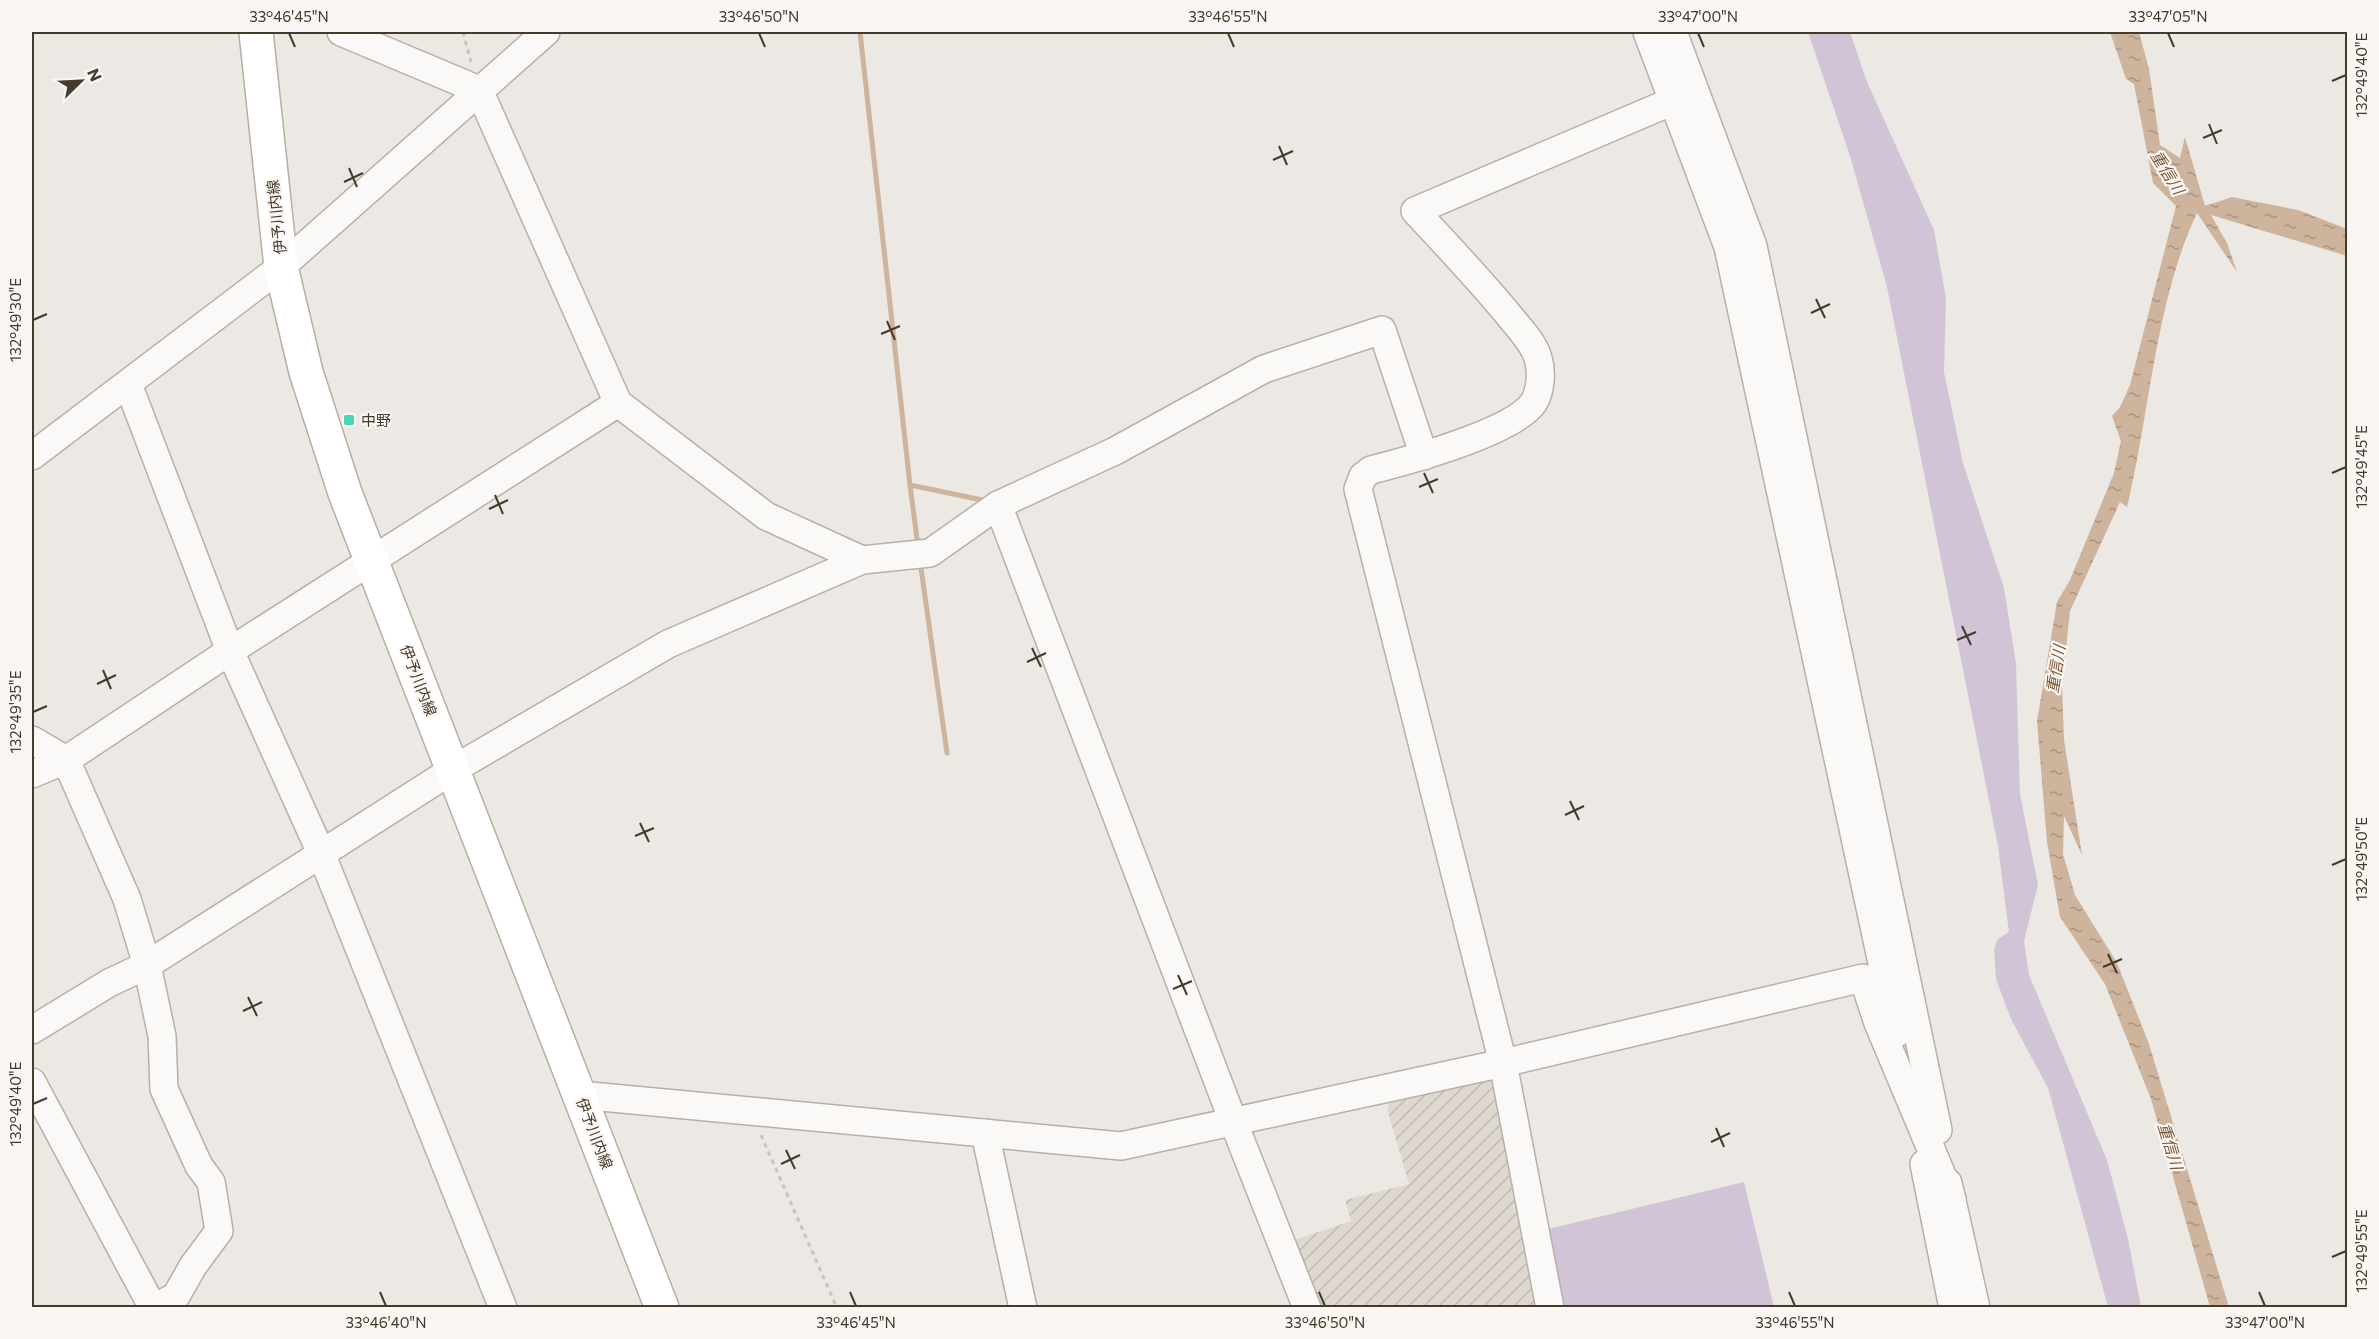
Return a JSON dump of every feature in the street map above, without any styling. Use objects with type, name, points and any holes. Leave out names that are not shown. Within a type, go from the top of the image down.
[{"type":"main road","name":"伊予川内線","points":[[256,32],[281,267],[306,372],[345,493],[662,1308]]},
{"type":"street","points":[[341,32],[479,90],[618,403],[766,516],[862,560]]},
{"type":"street","points":[[32,456],[281,267],[546,32]]},
{"type":"street","points":[[1647,32],[1728,247],[1910,1096],[1953,1308]]},
{"type":"street","points":[[1673,32],[1753,246],[1976,1308]]},
{"type":"street","points":[[1550,1308],[1503,1063],[1358,489],[1363,476],[1371,470],[1424,456],[1514,418],[1533,403],[1541,371],[1538,355],[1521,330],[1415,210],[1673,101]]},
{"type":"street","points":[[32,1030],[109,983],[147,965],[454,769],[668,644],[862,560],[930,553],[998,505],[1115,451],[1264,369],[1382,330],[1424,456]]},
{"type":"street","points":[[128,384],[230,651],[321,854],[502,1308]]},
{"type":"street","points":[[32,774],[66,760],[230,651],[618,403]]},
{"type":"street","points":[[998,505],[1233,1121],[1307,1308]]},
{"type":"street","points":[[32,740],[66,760],[127,899],[147,965],[162,1036],[164,1089],[199,1166],[211,1182],[219,1231],[193,1266],[176,1296],[154,1308],[32,1082]]},
{"type":"street","points":[[580,1095],[1121,1146],[1503,1063],[1863,978],[1878,1023],[1952,1199]]},
{"type":"street","points":[[985,1133],[1023,1308]]},
{"type":"path","points":[[751,1111],[837,1308]]},
{"type":"shaded area","points":[[1808,32],[1850,32],[1867,82],[1934,230],[1946,299],[1944,372],[1963,463],[2004,588],[2016,663],[2020,794],[2038,885],[2024,941],[2029,975],[2107,1160],[2128,1239],[2141,1307],[2108,1307],[2048,1088],[2011,1019],[1996,979],[1994,949],[1998,939],[2009,932],[1998,846],[1887,287],[1851,159]]},
{"type":"shaded area","points":[[1498,1070],[1543,1307],[1316,1307],[1291,1241],[1351,1221],[1345,1200],[1409,1184],[1387,1109],[1392,1095]]},
{"type":"shaded area","points":[[1744,1182],[1774,1307],[1563,1307],[1544,1230]]},
{"type":"water","name":"重信川","points":[[2110,32],[2139,32],[2149,69],[2160,145],[2180,158],[2185,137],[2205,206],[2232,197],[2298,210],[2347,229],[2347,256],[2211,215],[2227,243],[2237,272],[2197,213],[2183,247],[2162,320],[2127,507],[2120,502],[2070,611],[2062,685],[2064,740],[2082,855],[2064,816],[2063,854],[2075,895],[2117,963],[2149,1044],[2229,1307],[2210,1307],[2151,1099],[2105,984],[2060,917],[2047,842],[2037,721],[2057,602],[2070,580],[2114,473],[2121,441],[2112,416],[2120,407],[2130,385],[2176,206],[2153,183],[2134,84],[2126,79]]},
{"type":"waterway","points":[[860,32],[910,485],[987,501]]},
{"type":"waterway","points":[[910,485],[918,546]]},
{"type":"waterway","points":[[920,561],[947,753]]},
{"type":"place","name":"中野","points":[[349,420]]}]
